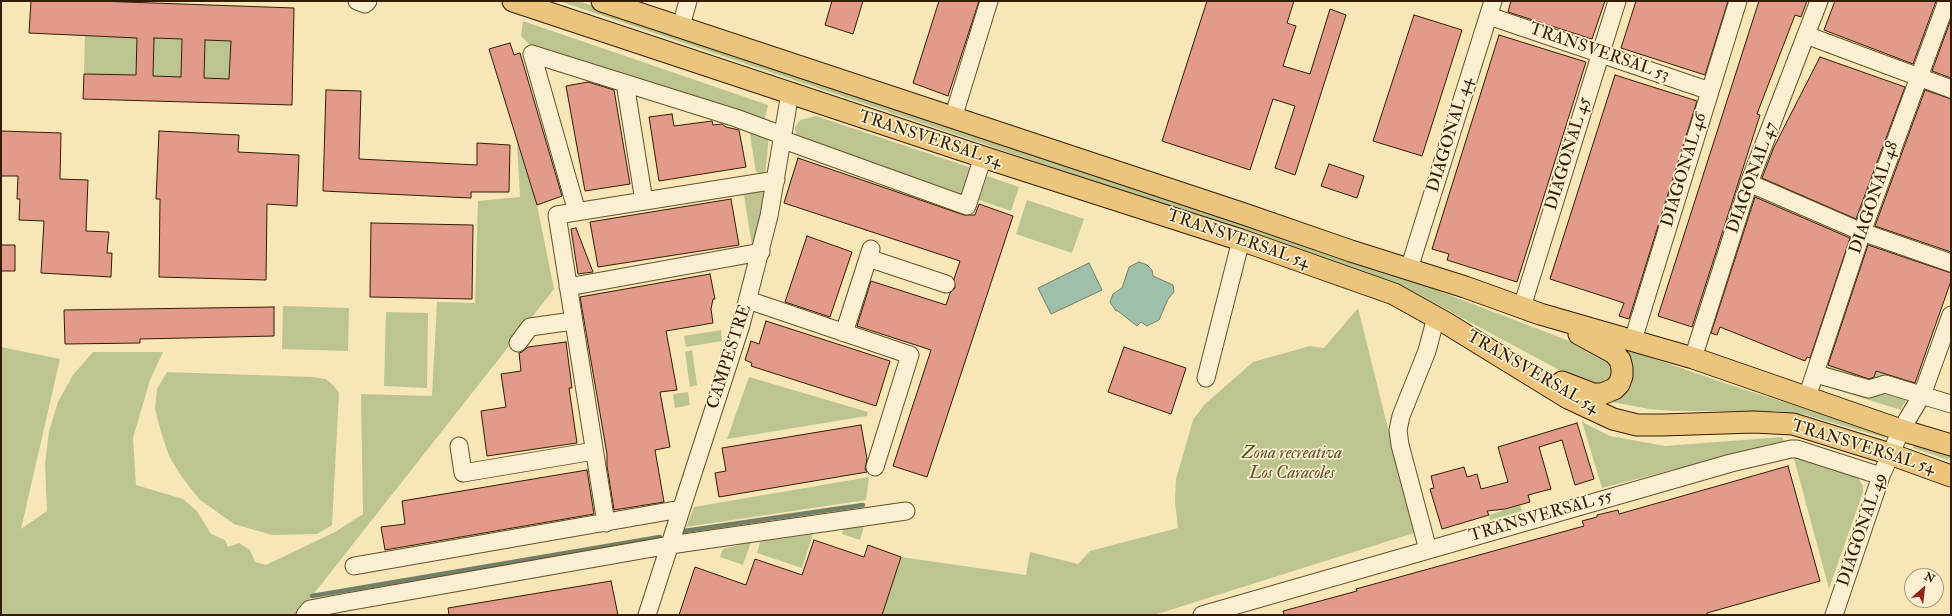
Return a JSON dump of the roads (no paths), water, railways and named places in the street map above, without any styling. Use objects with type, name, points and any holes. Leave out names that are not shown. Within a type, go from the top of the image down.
[{"type":"main road","name":"TRANSVERSAL 54","points":[[513,1],[790,94],[1241,240],[1394,294],[1518,366],[1568,398],[1591,410],[1614,419],[1637,424],[1778,422],[1809,429],[1890,454],[1951,476]]},
{"type":"main road","name":"TRANSVERSAL 54","points":[[602,1],[681,26],[1351,251],[1531,310],[1693,358],[1901,430],[1951,445]]},
{"type":"main road","points":[[1518,366],[1593,394],[1607,393],[1619,384],[1622,368],[1620,360],[1614,353],[1531,310]]},
{"type":"street","points":[[356,1],[365,4],[368,1]]},
{"type":"street","points":[[681,26],[688,1]]},
{"type":"street","points":[[953,118],[989,1]]},
{"type":"street","name":"DIAGONAL 45","points":[[1531,310],[1600,54],[1617,1]]},
{"type":"street","name":"DIAGONAL 46","points":[[1633,340],[1738,1]]},
{"type":"street","name":"DIAGONAL 47","points":[[1693,358],[1749,183],[1819,1]]},
{"type":"street","name":"DIAGONAL 48","points":[[1807,397],[1816,374],[1862,232],[1947,1]]},
{"type":"street","name":"TRANSVERSAL 53","points":[[1491,8],[1600,54],[1710,91]]},
{"type":"street","name":"DIAGONAL 44","points":[[1409,269],[1491,8]]},
{"type":"street","points":[[1806,35],[1951,89]]},
{"type":"street","points":[[577,212],[532,54],[736,118],[782,137],[967,206],[983,157]]},
{"type":"street","points":[[626,83],[644,202]]},
{"type":"street","name":"CAMPESTRE","points":[[647,615],[748,300],[761,252],[776,180],[790,94]]},
{"type":"street","points":[[606,523],[557,215],[776,180]]},
{"type":"street","points":[[1749,183],[1862,232],[1951,263]]},
{"type":"street","points":[[1206,378],[1241,240]]},
{"type":"street","points":[[568,287],[761,252]]},
{"type":"street","points":[[844,333],[869,253],[946,284]]},
{"type":"street","points":[[748,300],[910,355],[875,466]]},
{"type":"street","name":"DIAGONAL 49","points":[[1834,615],[1881,476],[1901,430],[1922,395],[1951,315]]},
{"type":"street","points":[[1428,550],[1400,445],[1398,430],[1401,416],[1427,351],[1436,317]]},
{"type":"street","points":[[518,343],[530,327],[573,322]]},
{"type":"street","points":[[1816,374],[1869,390],[1885,384],[1951,404]]},
{"type":"street","points":[[459,446],[463,473],[594,451]]},
{"type":"street","name":"TRANSVERSAL 55","points":[[1202,615],[1731,463],[1791,449],[1797,449],[1881,476]]},
{"type":"street","points":[[354,566],[681,509]]},
{"type":"street","points":[[305,615],[310,609],[348,608],[670,545],[906,511]]},
{"type":"waterway","points":[[684,531],[863,505]]},
{"type":"waterway","points":[[312,596],[660,537]]},
{"type":"park label","name":"Zona recreativa Los Caracoles","points":[[1292,464]]}]
